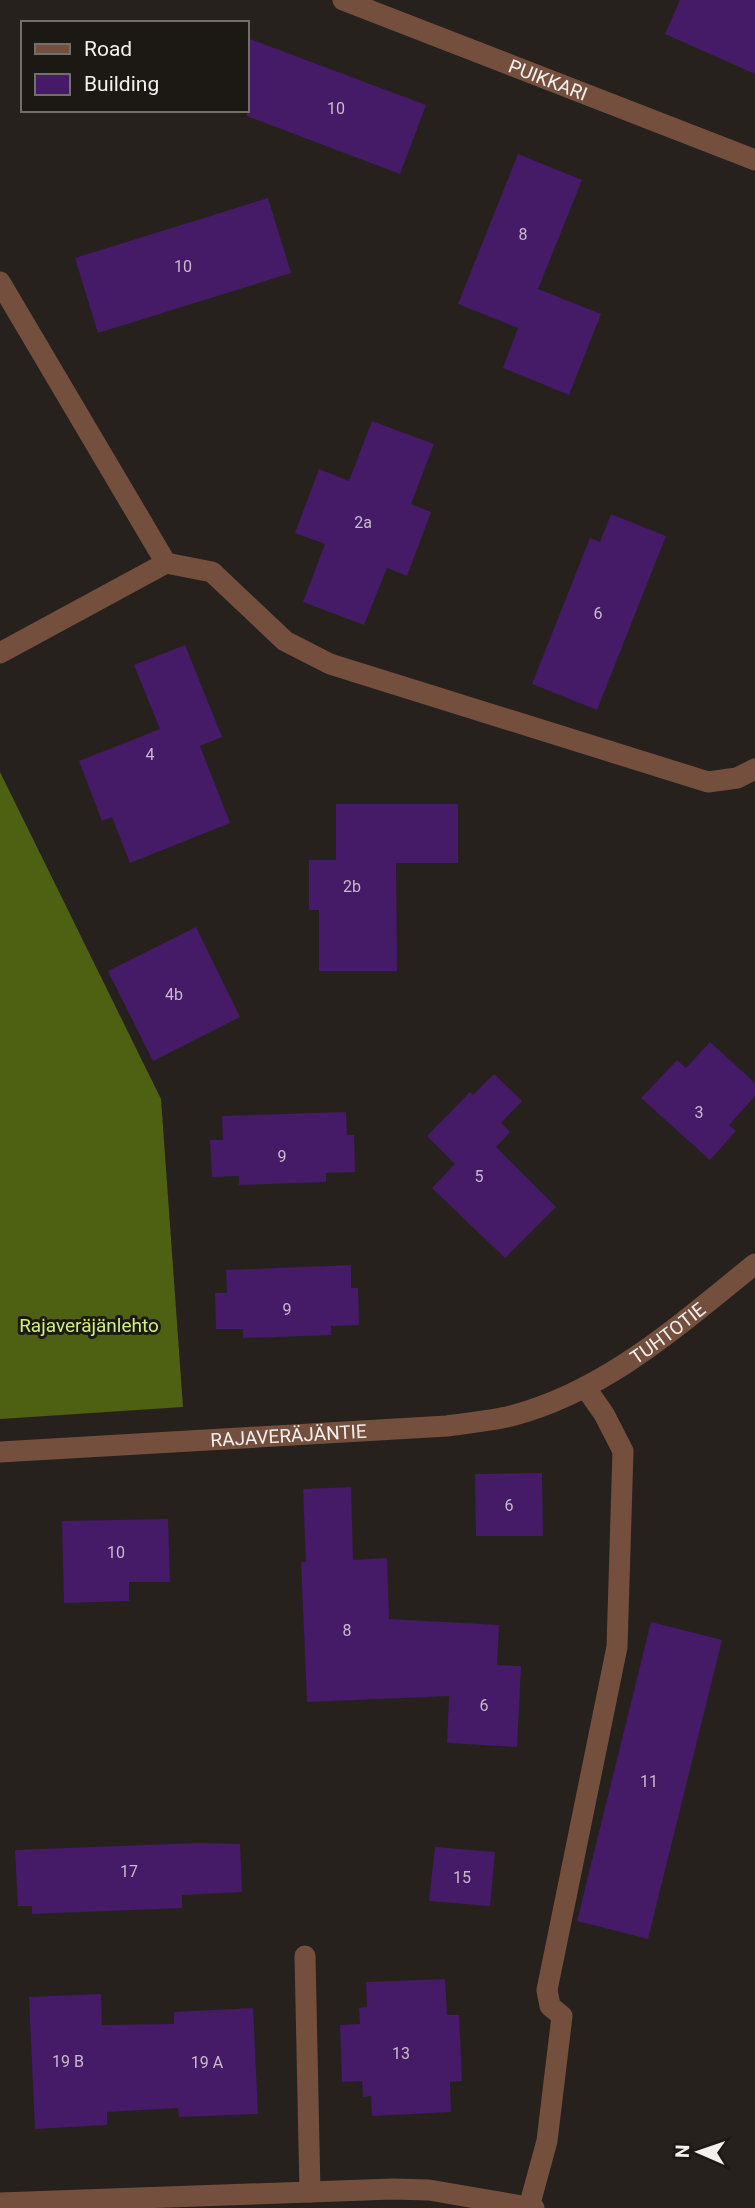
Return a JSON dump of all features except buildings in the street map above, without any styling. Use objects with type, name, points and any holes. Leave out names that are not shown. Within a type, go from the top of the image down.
[{"type":"street","name":"PUIKKARI","points":[[343,0],[755,160]]},
{"type":"street","points":[[0,282],[166,563]]},
{"type":"street","points":[[0,653],[166,563],[212,572],[285,641],[330,664],[708,782],[737,778],[755,769]]},
{"type":"street","name":"TUHTOTIE","points":[[579,1390],[642,1354],[755,1264]]},
{"type":"street","points":[[0,2203],[58,2205],[310,2192],[429,2190],[532,2207],[547,2141],[562,2016],[551,2006],[547,1990],[617,1647],[623,1451],[604,1415],[579,1390]]},
{"type":"street","name":"RAJAVERÄJÄNTIE","points":[[0,1452],[447,1426],[511,1416],[579,1390]]},
{"type":"street","points":[[305,1956],[310,2192]]},
{"type":"green space","name":"Rajaveräjänlehto","points":[[0,772],[161,1099],[183,1407],[0,1419]]}]
